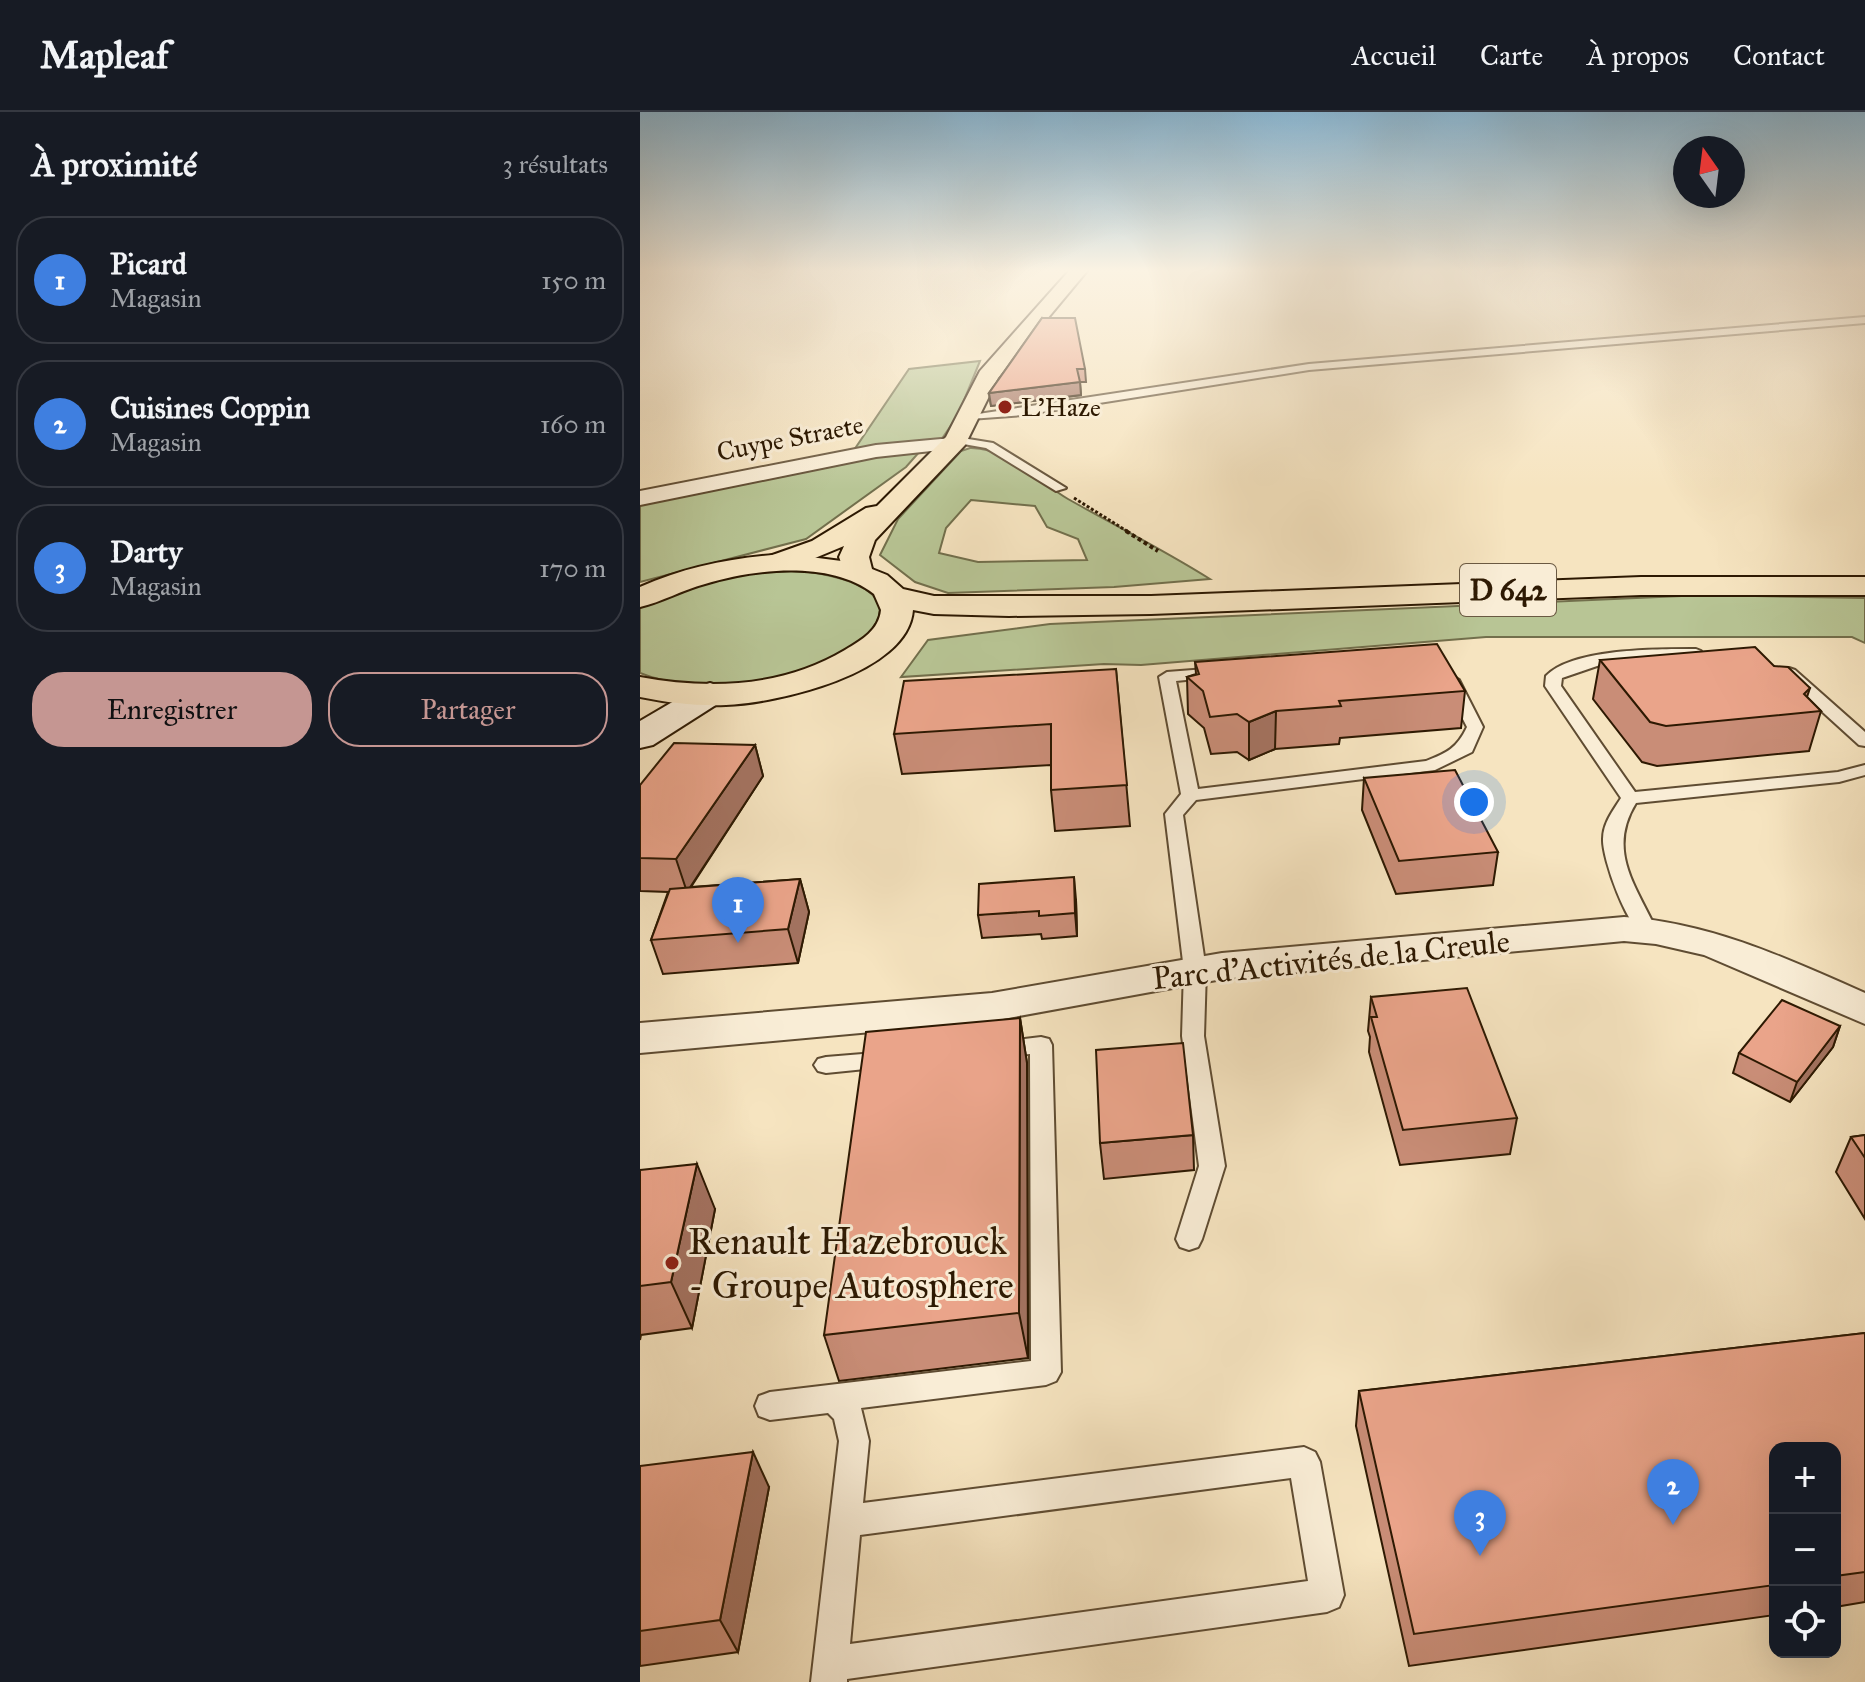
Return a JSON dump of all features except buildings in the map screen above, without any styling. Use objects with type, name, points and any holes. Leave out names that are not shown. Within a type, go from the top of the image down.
[{"type":"main road","points":[[858,573],[854,557],[856,547],[888,506],[954,442],[988,376],[1015,344]]},
{"type":"main road","points":[[775,564],[831,542],[888,506]]},
{"type":"main road","points":[[640,598],[702,575],[775,564],[826,566],[858,573],[876,581],[893,596],[895,619],[876,645],[843,665],[798,681],[710,694],[640,687]]},
{"type":"main road","name":"D 642","points":[[893,596],[949,606],[1151,605],[1602,587],[1865,586]]},
{"type":"main road","name":"D 642","points":[[876,645],[920,630],[962,622],[1151,605]]},
{"type":"main road","points":[[640,737],[710,694]]},
{"type":"street","name":"Cuype Straete","points":[[640,498],[876,451],[954,442]]},
{"type":"street","name":"Parc d'Activités de la Creule","points":[[640,1038],[1023,1003],[1195,970],[1646,929],[1708,941],[1865,1010]]},
{"type":"lane","points":[[970,416],[1023,412],[1309,367],[1578,344]]},
{"type":"lane","points":[[954,442],[989,445],[1060,488]]},
{"type":"lane","points":[[1630,798],[1553,686],[1554,676],[1575,667],[1649,656],[1714,655]]},
{"type":"lane","points":[[1767,664],[1797,678],[1865,741]]},
{"type":"lane","points":[[1189,1239],[1212,1166],[1193,1036],[1195,970],[1174,814],[1190,795],[1396,771],[1451,758],[1466,748],[1475,727],[1449,677],[1437,665]]},
{"type":"lane","points":[[1190,795],[1167,677],[1243,671]]},
{"type":"lane","points":[[1630,798],[1839,777],[1865,770]]},
{"type":"lane","points":[[1630,798],[1614,824],[1613,837],[1618,861],[1646,929]]},
{"type":"lane","points":[[770,1406],[1046,1372],[1041,1045],[980,1051]]},
{"type":"lane","points":[[826,1065],[918,1057]]},
{"type":"lane","points":[[834,1398],[848,1413],[853,1426],[830,1673],[1327,1595],[1304,1462],[846,1521]]},
{"type":"path","points":[[1060,488],[1158,551]]},
{"type":"green space","points":[[980,361],[958,415],[941,440],[852,453],[909,369]]},
{"type":"green space","points":[[983,449],[1009,459],[1068,499],[1210,579],[1114,587],[948,593],[915,582],[880,555],[898,519],[961,451]],"holes":[[[971,500],[1035,506],[1047,527],[1078,539],[1087,560],[978,562],[939,553],[946,528]]]},
{"type":"green space","points":[[921,450],[906,467],[806,539],[640,582],[640,501],[848,458]]},
{"type":"green space","points":[[790,570],[821,574],[858,585],[871,594],[879,605],[878,619],[866,636],[846,652],[790,675],[725,685],[665,681],[640,673],[640,608],[712,580]]},
{"type":"green space","points":[[1704,595],[1865,598],[1865,643],[1852,637],[1486,637],[1141,665],[1104,664],[901,677],[928,640],[1050,624]]},
{"type":"place","name":"L'Haze","points":[[1005,407]]},
{"type":"place","name":"Picard","points":[[738,943]]},
{"type":"place","name":"Renault Hazebrouck - Groupe Autosphere","points":[[672,1263]]},
{"type":"place","name":"Cuisines Coppin","points":[[1673,1525]]},
{"type":"place","name":"Darty","points":[[1480,1556]]}]
